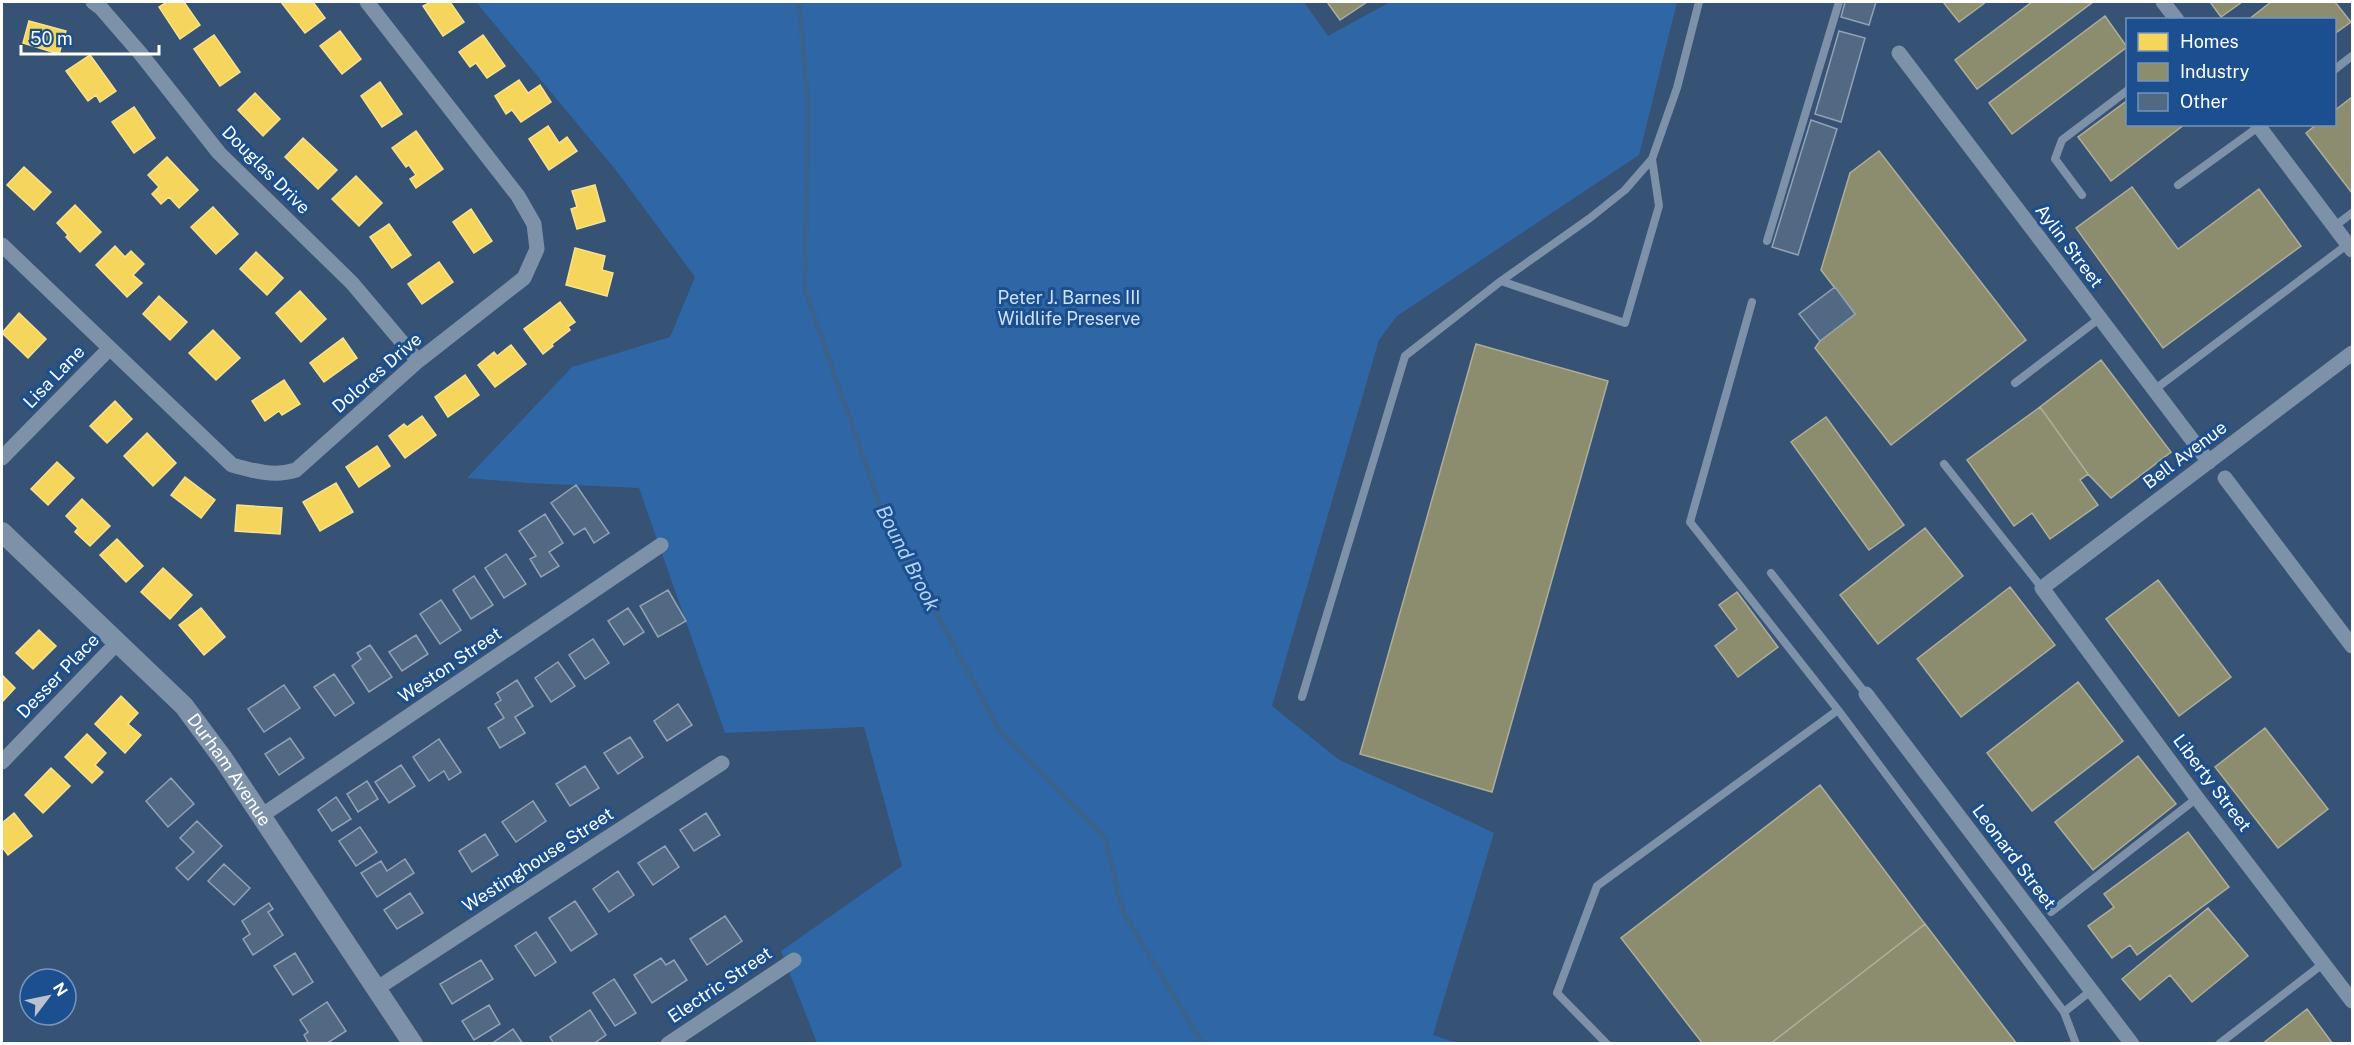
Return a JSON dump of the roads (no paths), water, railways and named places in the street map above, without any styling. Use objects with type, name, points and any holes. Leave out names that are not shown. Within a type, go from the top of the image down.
[{"type":"street","name":"Douglas Drive","points":[[93,2],[101,8],[140,53],[219,153],[352,282],[418,361]]},
{"type":"street","name":"Dolores Drive","points":[[2,245],[232,465],[259,472],[282,474],[296,470],[418,361],[524,278],[537,249],[534,224],[518,196],[367,2]]},
{"type":"street","points":[[2163,2],[2175,18]]},
{"type":"street","name":"Aylin Street","points":[[1899,53],[2209,462]]},
{"type":"street","points":[[2260,126],[2350,247]]},
{"type":"street","name":"Lisa Lane","points":[[2,458],[109,349]]},
{"type":"street","name":"Bell Avenue","points":[[2042,588],[2352,352]]},
{"type":"street","points":[[2225,478],[2352,646]]},
{"type":"street","name":"Durham Avenue","points":[[2,532],[192,716],[413,1044]]},
{"type":"street","name":"Weston Street","points":[[261,816],[661,545]]},
{"type":"street","name":"Liberty Street","points":[[2042,588],[2352,1001]]},
{"type":"street","name":"Desser Place","points":[[2,762],[118,642]]},
{"type":"street","name":"Leonard Street","points":[[1866,694],[2132,1044]]},
{"type":"street","name":"Westinghouse Street","points":[[376,989],[722,763]]},
{"type":"street","name":"Electric Street","points":[[668,1044],[794,960]]},
{"type":"lane","points":[[1302,697],[1405,356],[1501,281],[1590,218],[1625,190],[1652,159],[1677,88],[1699,2]]},
{"type":"lane","points":[[1767,241],[1839,2]]},
{"type":"lane","points":[[2336,68],[2352,56]]},
{"type":"lane","points":[[2082,195],[2055,159],[2062,140],[2126,91]]},
{"type":"lane","points":[[2178,185],[2258,126]]},
{"type":"lane","points":[[1501,281],[1625,323],[1659,206],[1652,159]]},
{"type":"lane","points":[[2335,226],[2352,213]]},
{"type":"lane","points":[[2154,390],[2350,247]]},
{"type":"lane","points":[[1752,302],[1690,522],[1838,710],[2064,1012],[2076,1044]]},
{"type":"lane","points":[[2016,383],[2100,318]]},
{"type":"lane","points":[[1944,464],[2042,588]]},
{"type":"lane","points":[[1771,573],[1866,694]]},
{"type":"lane","points":[[1607,1044],[1557,993],[1597,886],[1838,710]]},
{"type":"lane","points":[[2051,912],[2198,798]]},
{"type":"lane","points":[[2219,1044],[2324,963]]},
{"type":"lane","points":[[2064,1012],[2092,990]]},
{"type":"waterway","name":"Bound Brook","points":[[799,2],[808,102],[805,290],[881,508],[999,730],[1105,838],[1123,912],[1203,1044]]},
{"type":"park label","name":"Peter J. Barnes III Wildlife Preserve","points":[[1069,308]]}]
